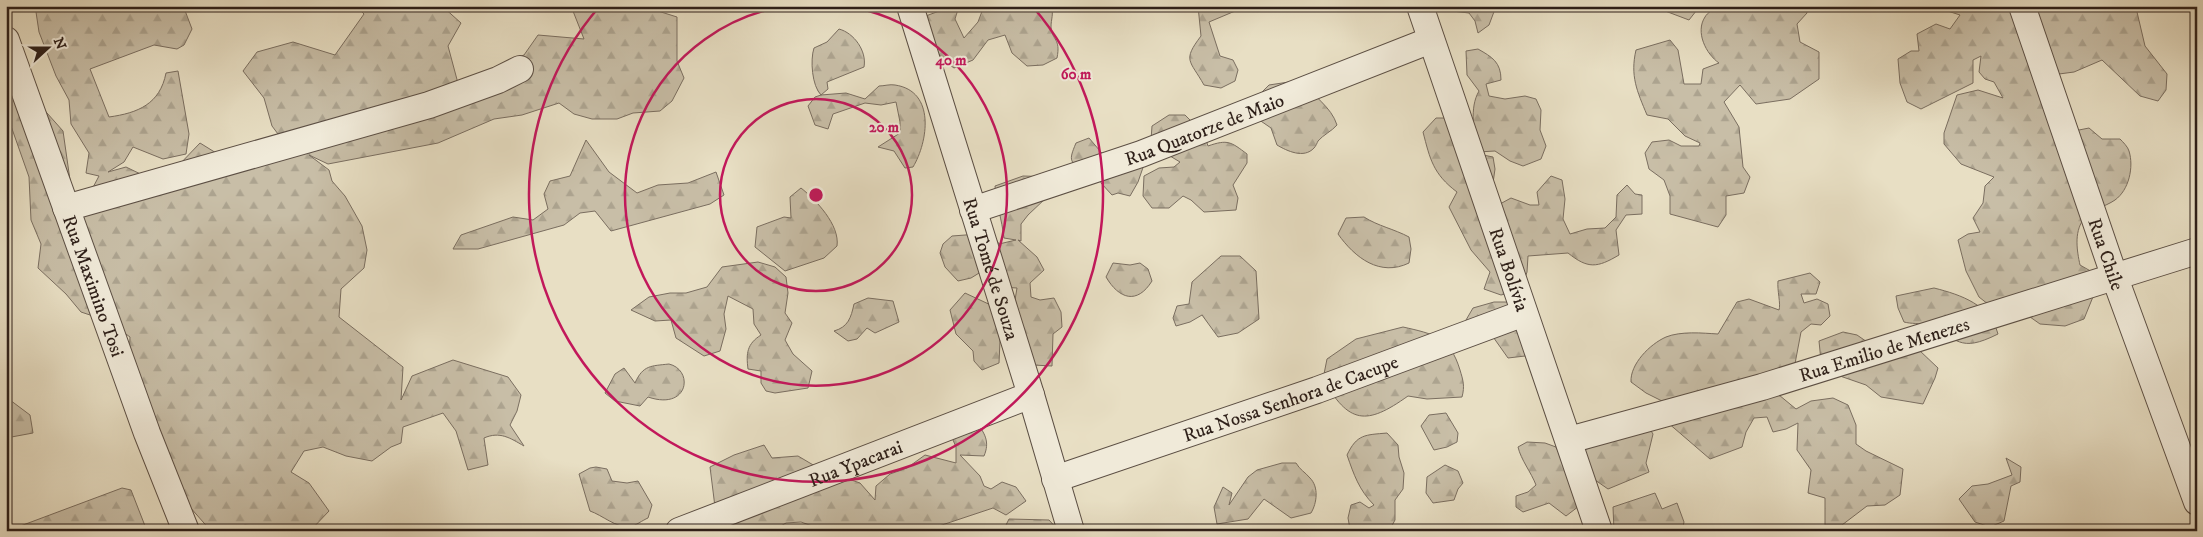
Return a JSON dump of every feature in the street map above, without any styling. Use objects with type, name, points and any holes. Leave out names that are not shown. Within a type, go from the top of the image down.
[{"type":"street","name":"Rua Tomé de Souza","points":[[910,6],[1031,395],[1071,531]]},
{"type":"street","name":"Rua Bolívia","points":[[1420,6],[1599,531]]},
{"type":"street","name":"Rua Chile","points":[[2022,6],[2115,278],[2197,502]]},
{"type":"street","name":"Rua Maximino Tosi","points":[[6,40],[147,432],[186,531]]},
{"type":"street","name":"Rua Quatorze de Maio","points":[[973,210],[1141,154],[1431,40]]},
{"type":"street","points":[[66,208],[429,105],[498,80],[520,69]]},
{"type":"street","name":"Rua Emilio de Menezes","points":[[1569,440],[1762,388],[1912,339],[2115,278],[2197,251]]},
{"type":"street","name":"Rua Nossa Senhora de Cacupe","points":[[1055,479],[1317,390],[1524,313]]},
{"type":"street","name":"Rua Ypacarai","points":[[680,531],[1031,395]]},
{"type":"green space","points":[[45,6],[182,6],[184,8],[192,29],[184,45],[177,49],[154,45],[90,69],[109,117],[129,113],[146,105],[159,92],[166,73],[178,71],[189,134],[186,154],[163,159],[133,147],[124,162],[108,172],[126,167],[155,181],[177,167],[200,143],[221,156],[284,142],[272,126],[264,98],[243,71],[257,52],[293,42],[335,55],[364,14],[356,6],[442,6],[461,23],[448,46],[459,87],[478,75],[524,55],[538,35],[584,39],[571,6],[642,6],[677,17],[677,61],[684,78],[672,101],[660,111],[633,113],[617,119],[592,119],[574,114],[559,103],[522,115],[494,119],[438,143],[328,164],[309,155],[329,170],[332,181],[345,196],[362,226],[367,250],[364,268],[341,289],[339,317],[403,367],[401,400],[412,376],[453,360],[508,377],[521,395],[517,411],[510,425],[524,446],[500,435],[484,438],[488,465],[468,470],[456,431],[443,413],[403,427],[401,443],[391,447],[372,461],[346,456],[323,447],[304,451],[291,472],[309,483],[329,511],[310,531],[291,531],[245,525],[232,531],[211,531],[189,506],[128,375],[130,337],[108,321],[81,312],[66,294],[38,268],[41,244],[31,220],[29,177],[6,110],[6,97],[39,104],[63,131],[71,187],[80,212],[99,176],[86,173],[89,153],[71,124],[69,100],[56,76],[39,32],[36,12]]},
{"type":"green space","points":[[942,6],[959,6],[955,19],[964,38],[978,22],[984,6],[1051,6],[1051,27],[1058,47],[1057,58],[1043,65],[1027,66],[1012,53],[1005,35],[988,40],[973,60],[954,68],[943,60],[915,20],[950,7],[945,8]]},
{"type":"green space","points":[[1198,6],[1247,6],[1209,22],[1220,56],[1233,60],[1238,70],[1235,81],[1221,88],[1204,85],[1190,60],[1191,51],[1201,36]]},
{"type":"green space","points":[[1441,6],[1494,6],[1495,9],[1489,25],[1478,33],[1475,21],[1469,13],[1444,10]]},
{"type":"green space","points":[[1652,6],[1700,6],[1689,20]]},
{"type":"green space","points":[[1717,6],[1744,6],[1745,11],[1760,6],[1807,6],[1807,13],[1797,24],[1800,42],[1819,52],[1819,79],[1790,99],[1756,104],[1740,85],[1724,102],[1739,127],[1743,167],[1750,177],[1744,193],[1726,196],[1726,215],[1718,227],[1670,214],[1670,196],[1664,180],[1649,169],[1645,153],[1652,142],[1669,140],[1681,146],[1699,146],[1700,143],[1685,136],[1668,119],[1647,115],[1634,76],[1636,50],[1670,40],[1678,50],[1684,84],[1701,84],[1703,69],[1719,63],[1706,48],[1701,29],[1706,16]]},
{"type":"green space","points":[[1932,6],[2140,6],[2137,12],[2145,46],[2167,74],[2166,90],[2158,101],[2140,96],[2102,60],[2074,72],[2059,74],[2054,81],[2074,131],[2089,128],[2102,139],[2120,139],[2128,148],[2131,164],[2127,184],[2120,196],[2086,216],[2078,231],[2077,248],[2080,265],[2101,277],[2084,319],[2065,326],[2040,324],[2023,312],[1998,312],[1979,297],[1966,271],[1958,240],[1968,234],[1980,232],[1973,218],[1983,203],[1985,186],[1994,177],[1961,164],[1944,144],[1944,133],[1957,95],[1978,90],[2003,98],[1994,82],[1985,79],[1979,72],[1981,56],[1973,60],[1973,83],[1921,109],[1907,102],[1900,83],[1898,59],[1911,51],[1919,51],[1917,34],[1936,24],[1950,29],[1960,15]]},
{"type":"green space","points":[[839,29],[850,34],[858,44],[863,55],[864,67],[827,82],[828,89],[821,95],[816,86],[813,73],[812,59],[814,48],[827,42]]},
{"type":"green space","points":[[1478,49],[1495,61],[1501,74],[1501,80],[1486,84],[1489,96],[1505,99],[1525,96],[1536,99],[1541,110],[1540,130],[1546,146],[1541,159],[1523,166],[1510,161],[1495,151],[1478,152],[1473,113],[1479,91],[1467,75],[1466,51]]},
{"type":"green space","points":[[1302,80],[1331,112],[1337,125],[1320,139],[1310,151],[1296,153],[1277,145],[1271,128],[1255,117],[1258,96],[1269,85]]},
{"type":"green space","points":[[893,85],[908,89],[917,97],[923,107],[925,119],[925,132],[922,144],[913,167],[905,168],[894,151],[878,147],[900,133],[896,102],[881,105],[865,103],[833,114],[828,129],[815,125],[808,106],[815,97],[846,93],[865,99],[879,86]]},
{"type":"green space","points":[[1169,115],[1185,115],[1204,134],[1208,146],[1225,142],[1247,154],[1247,163],[1233,185],[1238,198],[1236,210],[1204,212],[1191,200],[1183,196],[1169,208],[1152,208],[1143,196],[1144,176],[1159,168],[1174,167],[1180,162],[1151,140],[1152,126]]},
{"type":"green space","points":[[1436,118],[1448,118],[1473,153],[1493,157],[1495,169],[1492,190],[1500,204],[1511,198],[1530,205],[1539,205],[1537,192],[1551,176],[1562,180],[1565,199],[1563,219],[1570,234],[1587,229],[1605,228],[1616,217],[1617,195],[1627,185],[1635,194],[1642,195],[1642,214],[1626,215],[1616,230],[1619,255],[1605,262],[1593,265],[1581,262],[1568,253],[1528,256],[1527,272],[1521,290],[1501,295],[1484,289],[1490,272],[1471,250],[1449,207],[1457,192],[1438,172],[1428,150],[1423,132]]},
{"type":"green space","points":[[1089,138],[1106,158],[1148,153],[1138,182],[1130,196],[1118,193],[1112,195],[1101,183],[1101,169],[1085,173],[1073,163],[1071,158],[1076,143]]},
{"type":"green space","points":[[586,140],[609,172],[637,193],[658,185],[688,183],[716,172],[724,195],[710,204],[611,231],[595,211],[580,213],[564,225],[478,249],[453,249],[461,235],[513,217],[533,220],[548,209],[544,194],[550,181],[570,176]]},
{"type":"green space","points":[[1023,176],[1059,177],[1046,198],[1021,224],[1021,241],[1018,240],[1037,257],[1044,270],[1030,283],[1031,297],[1040,300],[1054,298],[1061,312],[1062,327],[1053,334],[1052,366],[1033,365],[1014,306],[1017,288],[1001,287],[984,270],[971,278],[958,281],[945,267],[940,253],[943,244],[952,236],[992,233],[999,244],[1016,240],[1004,238],[995,186]]},
{"type":"green space","points":[[801,188],[820,206],[831,222],[837,238],[837,246],[824,258],[785,271],[755,247],[757,227],[784,217],[791,218],[790,197]]},
{"type":"green space","points":[[1364,217],[1409,237],[1411,249],[1409,263],[1388,268],[1378,266],[1369,263],[1352,251],[1338,234],[1346,218]]},
{"type":"green space","points":[[1221,256],[1240,256],[1256,271],[1259,319],[1238,333],[1218,337],[1202,315],[1190,322],[1176,326],[1173,318],[1177,306],[1189,304],[1192,282]]},
{"type":"green space","points":[[758,262],[775,267],[786,277],[788,293],[785,313],[792,323],[785,340],[793,354],[812,371],[808,388],[775,393],[766,391],[761,383],[761,371],[748,369],[747,358],[750,345],[761,335],[754,324],[753,309],[728,296],[724,314],[726,329],[720,351],[704,356],[676,338],[671,320],[655,321],[631,310],[649,297],[670,293],[686,293],[707,287],[722,267]]},
{"type":"green space","points":[[1113,263],[1130,265],[1140,263],[1148,269],[1152,281],[1140,294],[1128,296],[1122,294],[1106,277]]},
{"type":"green space","points":[[1810,273],[1820,282],[1816,294],[1801,294],[1804,303],[1817,299],[1828,304],[1830,316],[1821,325],[1811,324],[1801,332],[1794,369],[1779,395],[1796,409],[1811,401],[1833,398],[1848,405],[1856,425],[1856,444],[1903,469],[1900,495],[1885,505],[1867,506],[1842,525],[1825,525],[1825,498],[1808,493],[1811,470],[1797,450],[1798,423],[1786,429],[1773,432],[1767,417],[1754,418],[1746,432],[1742,447],[1710,459],[1667,422],[1668,404],[1646,393],[1631,382],[1637,362],[1642,355],[1660,340],[1672,335],[1685,333],[1718,334],[1737,302],[1749,299],[1779,310],[1778,281]]},
{"type":"green space","points":[[1934,288],[1955,294],[1974,303],[1989,316],[1998,334],[1975,343],[1966,343],[1959,342],[1926,325],[1904,322],[1898,308],[1896,296]]},
{"type":"green space","points":[[965,293],[995,307],[1001,318],[999,363],[982,370],[974,361],[973,351],[956,334],[950,310]]},
{"type":"green space","points":[[868,298],[893,301],[899,322],[875,333],[867,328],[857,339],[848,341],[834,331],[846,324],[852,314],[854,304]]},
{"type":"green space","points":[[1494,302],[1513,302],[1534,353],[1508,358],[1491,334],[1459,332],[1473,308]]},
{"type":"green space","points":[[1403,327],[1432,335],[1446,344],[1456,359],[1460,370],[1463,383],[1462,397],[1427,399],[1408,396],[1393,406],[1370,416],[1360,416],[1350,412],[1332,394],[1323,379],[1327,359],[1356,339]]},
{"type":"green space","points":[[1843,332],[1857,335],[1873,346],[1919,350],[1938,368],[1923,404],[1881,397],[1866,385],[1840,376],[1821,361],[1819,341]]},
{"type":"green space","points":[[669,364],[677,368],[682,374],[684,381],[683,388],[679,394],[672,399],[662,400],[648,397],[640,406],[615,401],[605,393],[615,374],[624,368],[635,383],[641,373],[648,368]]},
{"type":"green space","points":[[6,397],[30,415],[33,433],[6,438]]},
{"type":"green space","points":[[1446,413],[1458,433],[1457,442],[1434,450],[1421,426],[1429,415]]},
{"type":"green space","points":[[976,422],[986,438],[987,446],[984,456],[960,455],[980,476],[984,486],[991,489],[1002,482],[1016,487],[1026,501],[1006,515],[993,508],[924,531],[817,531],[815,527],[801,522],[786,523],[772,531],[718,531],[710,467],[734,455],[764,445],[772,458],[798,456],[820,469],[860,483],[875,500],[876,486],[890,474],[907,468],[925,455],[956,463],[956,447],[950,433]]},
{"type":"green space","points":[[1648,426],[1653,434],[1646,463],[1649,472],[1608,489],[1585,473],[1584,450]]},
{"type":"green space","points":[[1387,433],[1398,445],[1399,457],[1404,473],[1403,489],[1395,500],[1395,520],[1389,531],[1350,529],[1348,518],[1351,505],[1360,502],[1369,508],[1374,505],[1361,488],[1347,455],[1358,439],[1367,435]]},
{"type":"green space","points":[[1527,442],[1545,443],[1556,447],[1583,503],[1566,516],[1549,503],[1523,512],[1516,507],[1516,496],[1528,492],[1536,485],[1521,457],[1518,447]]},
{"type":"green space","points":[[2006,458],[2021,467],[2020,482],[2011,486],[2004,521],[1990,527],[1975,522],[1959,499],[1972,486],[1988,484],[2012,475]]},
{"type":"green space","points":[[1282,463],[1296,463],[1313,482],[1316,495],[1315,505],[1311,513],[1291,518],[1264,499],[1248,519],[1217,524],[1214,507],[1223,487],[1232,493],[1229,505],[1248,477],[1257,470]]},
{"type":"green space","points":[[1445,465],[1458,471],[1463,483],[1458,489],[1454,500],[1433,503],[1426,493],[1427,477]]},
{"type":"green space","points":[[596,467],[607,469],[612,481],[627,483],[638,481],[652,505],[648,518],[630,527],[625,527],[590,511],[579,474]]},
{"type":"green space","points":[[122,488],[131,490],[147,531],[7,531]]},
{"type":"green space","points":[[1655,493],[1662,509],[1677,503],[1684,522],[1682,531],[1614,531],[1613,507]]},
{"type":"green space","points":[[1009,519],[1049,520],[1059,531],[1003,531]]}]
